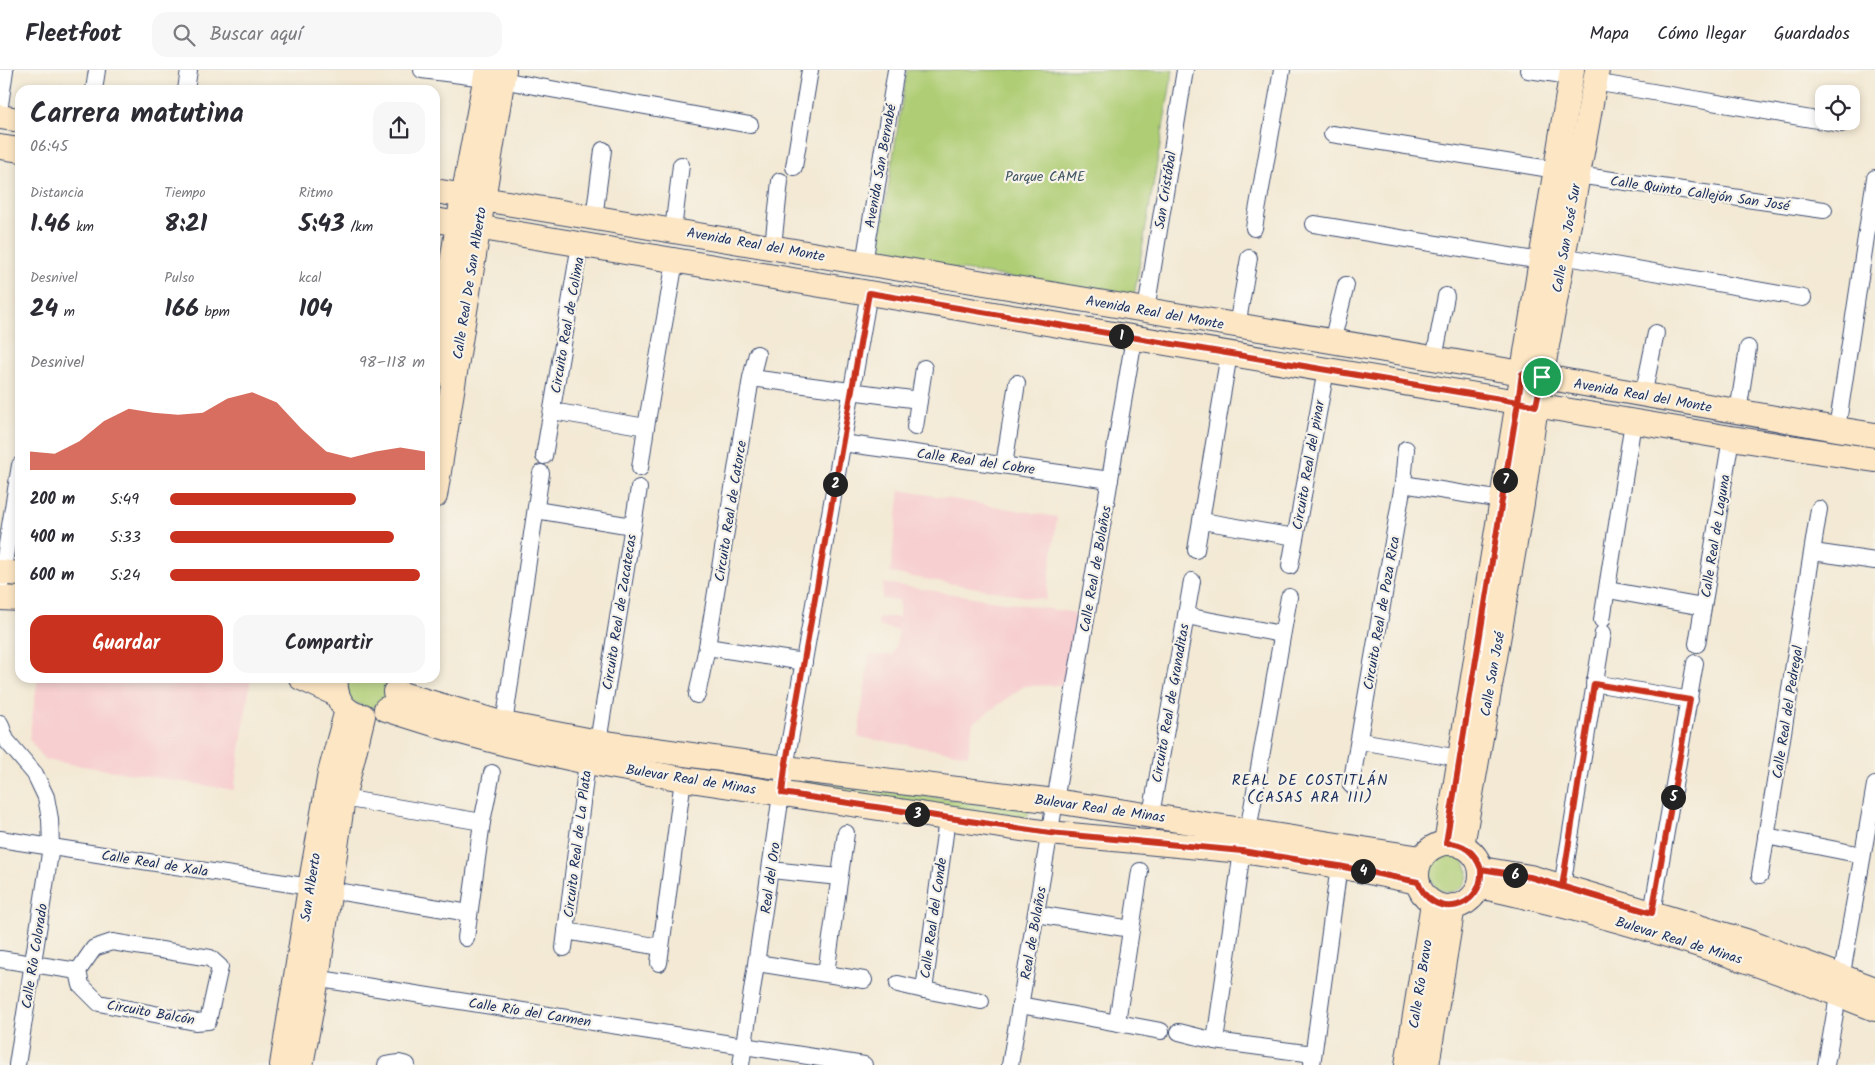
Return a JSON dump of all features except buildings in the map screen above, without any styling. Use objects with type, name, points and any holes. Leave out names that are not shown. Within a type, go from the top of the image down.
[{"type":"street","points":[[0,105],[5,70]]},
{"type":"street","points":[[95,85],[97,70]]},
{"type":"street","points":[[187,85],[189,70]]},
{"type":"street","points":[[422,70],[495,75],[750,125]]},
{"type":"street","points":[[794,167],[810,70]]},
{"type":"street","name":"Avenida San Bernabé","points":[[864,263],[896,70]]},
{"type":"street","name":"San Cristóbal","points":[[1146,310],[1185,70]]},
{"type":"street","points":[[1254,228],[1282,70]]},
{"type":"street","points":[[1528,70],[1571,73]]},
{"type":"street","name":"Calle San José Sur","points":[[1527,404],[1566,172],[1571,73]]},
{"type":"street","name":"Calle Real De San Alberto","points":[[440,455],[468,226],[495,75]]},
{"type":"street","points":[[1595,76],[1815,119]]},
{"type":"street","name":"Calle San José Sur","points":[[1566,172],[1595,76]]},
{"type":"street","points":[[0,116],[15,119]]},
{"type":"street","name":"Calle Quinto Callejón San José","points":[[1332,134],[1566,172],[1824,210]]},
{"type":"street","points":[[0,147],[15,149]]},
{"type":"street","points":[[594,218],[603,150]]},
{"type":"street","points":[[673,230],[681,165]]},
{"type":"street","points":[[1837,430],[1875,178]]},
{"type":"street","points":[[773,246],[780,181]]},
{"type":"street","name":"Avenida Real del Monte","points":[[440,192],[1434,358],[1837,430],[1875,435]]},
{"type":"street","name":"Avenida Real del Monte","points":[[440,221],[1632,422],[1875,460]]},
{"type":"street","points":[[1314,224],[1552,258],[1803,298]]},
{"type":"street","name":"Calle Real De San Alberto","points":[[440,322],[468,226]]},
{"type":"street","name":"Circuito Real de Colima","points":[[580,244],[552,411],[646,427]]},
{"type":"street","points":[[1237,326],[1249,258]]},
{"type":"street","points":[[640,468],[675,261]]},
{"type":"street","points":[[1332,342],[1346,285]]},
{"type":"street","name":"Real del Oro","points":[[741,1065],[785,768],[869,293]]},
{"type":"street","points":[[1434,358],[1446,296]]},
{"type":"street","points":[[1643,396],[1656,333]]},
{"type":"street","name":"Calle Real de Bolaños","points":[[1055,800],[1134,338]]},
{"type":"street","points":[[1738,412],[1748,348]]},
{"type":"street","name":"Circuito Real de Catorce","points":[[697,695],[707,647],[751,378],[757,354]]},
{"type":"street","points":[[1196,550],[1229,354]]},
{"type":"street","points":[[915,427],[924,368]]},
{"type":"street","name":"Circuito Real del pinar","points":[[1202,521],[1295,537],[1326,370]]},
{"type":"street","points":[[751,378],[918,400]]},
{"type":"street","points":[[1004,465],[1017,383]]},
{"type":"street","points":[[1403,484],[1512,502],[1527,404]]},
{"type":"street","points":[[544,456],[552,411]]},
{"type":"street","points":[[1562,887],[1632,422]]},
{"type":"street","name":"Calle Real de Laguna","points":[[1608,590],[1703,607],[1731,438]]},
{"type":"street","name":"Calle Real del Cobre","points":[[842,443],[1110,480]]},
{"type":"street","name":"Circuito Real de Poza Rica","points":[[1351,785],[1403,484],[1406,449]]},
{"type":"street","points":[[504,724],[541,473]]},
{"type":"street","points":[[632,526],[639,488]]},
{"type":"street","points":[[5,576],[15,502]]},
{"type":"street","name":"Calle San José","points":[[1454,844],[1459,758],[1512,502]]},
{"type":"street","name":"Calle San José","points":[[1454,844],[1512,502]]},
{"type":"street","name":"Calle Real del Pedregal","points":[[1760,875],[1819,509]]},
{"type":"street","name":"Circuito Real de Zacatecas","points":[[536,510],[632,526],[593,752]]},
{"type":"street","points":[[1290,566],[1295,537]]},
{"type":"street","points":[[1813,552],[1875,561]]},
{"type":"street","points":[[1186,616],[1192,581]]},
{"type":"street","points":[[1215,1041],[1245,841],[1289,597]]},
{"type":"street","points":[[0,598],[15,599]]},
{"type":"street","points":[[1697,644],[1703,607]]},
{"type":"street","name":"Circuito Real de Granaditas","points":[[1150,815],[1186,616],[1281,634]]},
{"type":"street","points":[[707,647],[804,662]]},
{"type":"street","points":[[1652,913],[1695,663]]},
{"type":"street","points":[[311,683],[346,700],[372,716],[392,693]]},
{"type":"street","points":[[1594,684],[1690,700]]},
{"type":"street","name":"Bulevar Real de Minas","points":[[392,693],[504,724],[683,779],[1050,833],[1245,841],[1421,858]]},
{"type":"street","name":"Bulevar Real de Minas","points":[[392,693],[462,733],[593,752],[785,768],[1055,800],[1150,815],[1339,866],[1418,882]]},
{"type":"street","name":"San Alberto","points":[[320,888],[343,798],[346,700]]},
{"type":"street","name":"San Alberto","points":[[301,1065],[306,977],[320,888],[330,773],[346,700]]},
{"type":"street","points":[[0,723],[3,740]]},
{"type":"street","name":"Calle Río Colorado","points":[[3,740],[35,774],[46,797],[50,820],[51,847],[17,1065]]},
{"type":"street","points":[[1360,741],[1459,758]]},
{"type":"street","name":"Circuito Real de La Plata","points":[[593,752],[566,931],[661,947]]},
{"type":"street","points":[[466,938],[482,822],[492,773]]},
{"type":"street","points":[[659,963],[683,779]]},
{"type":"street","points":[[1826,1065],[1875,785]]},
{"type":"street","points":[[343,798],[482,822]]},
{"type":"street","name":"Real de Bolaños","points":[[1010,1065],[1055,800]]},
{"type":"street","name":"Calle Real del Conde","points":[[947,819],[924,990],[981,1001]]},
{"type":"street","points":[[826,973],[846,833]]},
{"type":"street","points":[[1766,836],[1862,854]]},
{"type":"street","name":"Calle Real de Xala","points":[[0,839],[469,913]]},
{"type":"street","points":[[1454,844],[1471,851],[1477,859],[1480,878],[1473,896],[1464,903],[1443,904],[1421,890],[1417,874],[1421,858],[1432,848],[1454,844]]},
{"type":"street","points":[[1179,1032],[1312,1060],[1339,866]]},
{"type":"street","points":[[771,870],[839,877]]},
{"type":"street","points":[[1116,1022],[1140,872]]},
{"type":"street","name":"Bulevar Real de Minas","points":[[1480,878],[1530,877],[1746,941],[1840,986],[1875,1009]]},
{"type":"street","name":"Bulevar Real de Minas","points":[[1480,878],[1542,900],[1776,970],[1840,986],[1875,989]]},
{"type":"street","name":"Calle Río Bravo","points":[[1407,1065],[1443,904]]},
{"type":"street","name":"Calle Río Bravo","points":[[1427,1065],[1443,904]]},
{"type":"street","points":[[1036,914],[1131,929]]},
{"type":"street","points":[[564,948],[566,931]]},
{"type":"street","name":"Circuito Balcón","points":[[112,942],[210,958],[220,967],[208,1021],[195,1022],[99,1003],[82,985],[78,971],[94,948],[112,942]]},
{"type":"street","points":[[0,959],[78,971]]},
{"type":"street","points":[[757,963],[864,980]]},
{"type":"street","name":"San Alberto","points":[[282,1065],[306,977]]},
{"type":"street","name":"Calle Río del Carmen","points":[[306,977],[864,1065]]},
{"type":"street","points":[[898,984],[924,990]]},
{"type":"street","points":[[1020,1006],[1161,1031]]},
{"type":"street","points":[[386,1065],[399,1063],[407,1065]]},
{"type":"shaded area","points":[[900,490],[1057,517],[1046,600],[890,573]]},
{"type":"shaded area","points":[[883,583],[1076,613],[1065,685],[1024,686],[973,723],[968,755],[858,737],[869,655],[893,655],[899,631],[878,626],[878,617],[899,617],[899,600],[882,599]]},
{"type":"shaded area","points":[[37,683],[250,683],[234,790],[45,760],[29,739]]},
{"type":"green space","name":"Parque CAME","points":[[907,70],[1173,70],[1134,296],[877,257]]},
{"type":"green space","points":[[347,683],[389,683],[388,693],[383,701],[370,708],[350,701]]},
{"type":"green space","points":[[803,780],[1029,809],[1026,819],[803,789]]},
{"type":"green space","points":[[1449,854],[1463,859],[1468,873],[1463,887],[1449,892],[1435,887],[1430,873],[1435,859]]},
{"type":"district","name":"REAL DE COSTITLÁN (CASAS ARA III)","points":[[1310,788]]},
{"type":"route","points":[[1542,377],[1522,374],[1518,402],[1446,843],[1454,843],[1471,851],[1481,869],[1530,877],[1562,887],[1594,684],[1690,700],[1652,913],[1530,877],[1481,869],[1479,886],[1473,896],[1464,903],[1443,906],[1433,903],[1426,897],[1418,882],[1339,866],[1242,851],[1050,833],[782,793],[869,293],[1518,402],[1536,406],[1542,377]]}]
